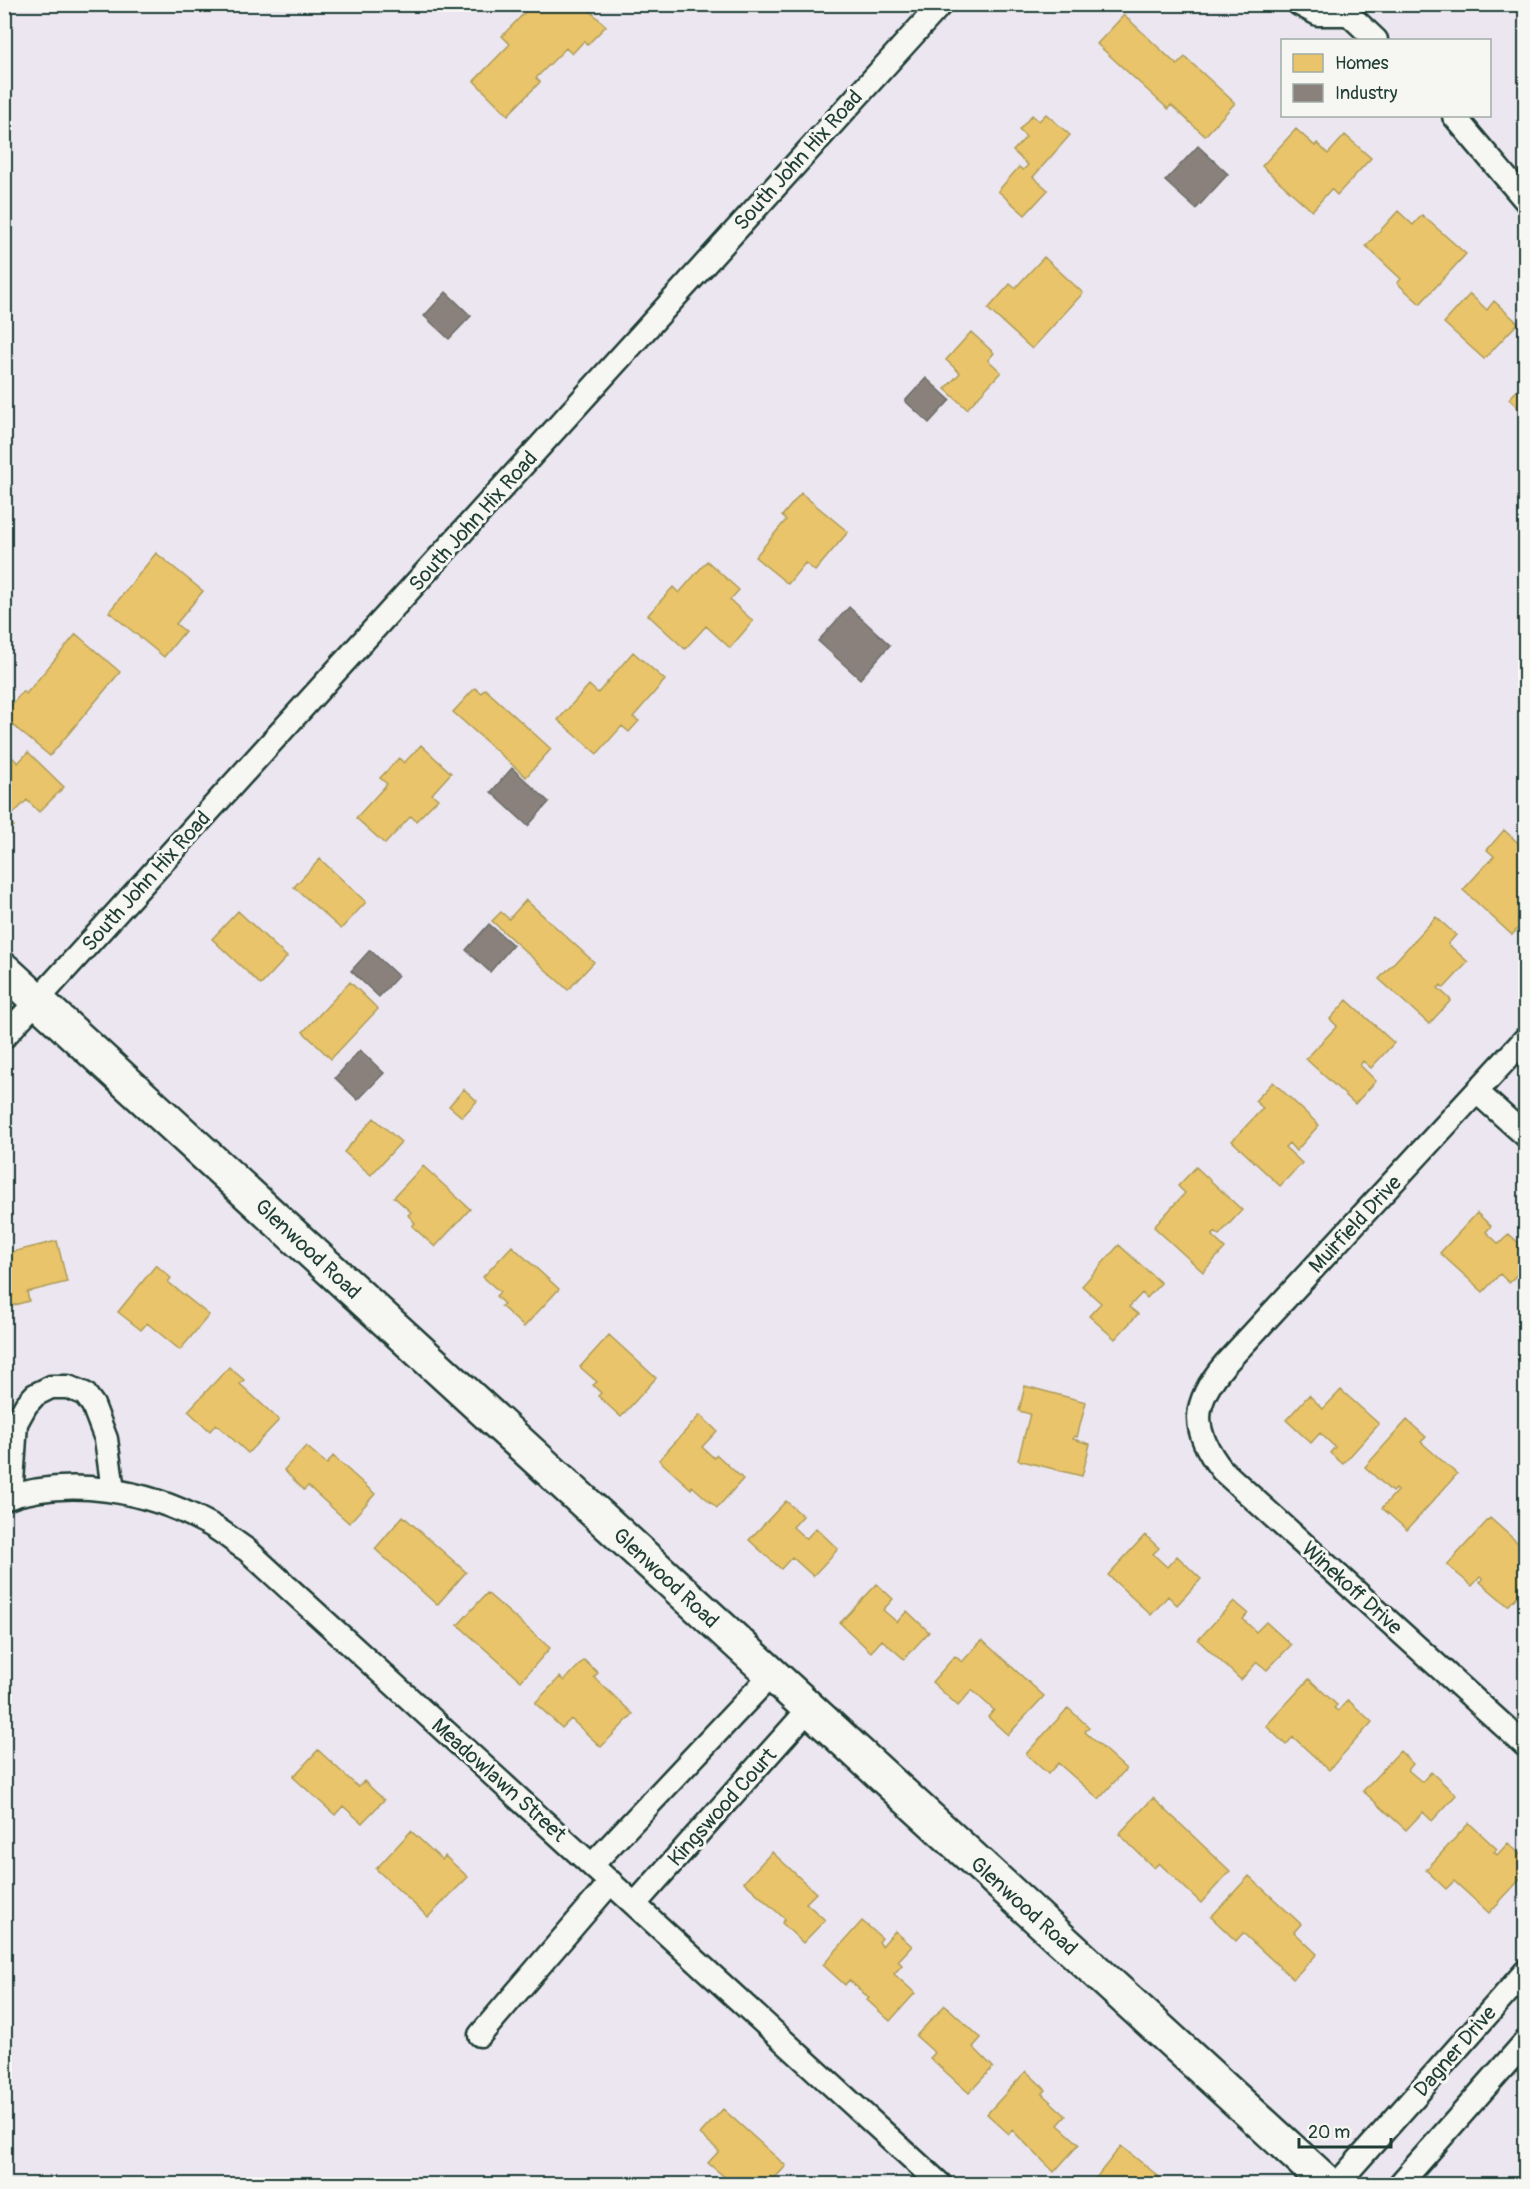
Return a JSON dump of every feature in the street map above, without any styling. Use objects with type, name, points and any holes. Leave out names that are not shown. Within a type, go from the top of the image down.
[{"type":"street","name":"South John Hix Road","points":[[4,1037],[941,4]]},
{"type":"street","points":[[1299,4],[1318,14],[1342,9],[1375,39]]},
{"type":"street","points":[[1455,117],[1526,201]]},
{"type":"street","name":"Glenwood Road","points":[[4,970],[1328,2184]]},
{"type":"street","name":"Muirfield Drive","points":[[1198,1417],[1201,1401],[1211,1380],[1526,1038]]},
{"type":"street","points":[[1477,1092],[1526,1136]]},
{"type":"street","points":[[8,1498],[16,1423],[26,1405],[35,1395],[51,1387],[68,1387],[85,1394],[93,1405],[106,1439],[113,1490]]},
{"type":"street","name":"Winekoff Drive","points":[[1198,1417],[1200,1432],[1208,1453],[1222,1470],[1526,1746]]},
{"type":"street","name":"Meadowlawn Street","points":[[8,1498],[63,1488],[113,1490],[159,1502],[206,1522],[247,1550],[940,2184]]},
{"type":"street","points":[[592,1865],[771,1675]]},
{"type":"street","name":"Kingswood Court","points":[[635,1904],[809,1709]]},
{"type":"street","points":[[480,2035],[611,1882]]},
{"type":"street","name":"Dagner Drive","points":[[1337,2184],[1526,1971]]},
{"type":"street","points":[[1400,2184],[1526,2041]]},
{"type":"building: Homes","points":[[533,4],[583,4],[606,26],[587,45],[584,41],[572,54],[566,48],[536,78],[540,82],[508,115],[474,81],[510,44],[502,36]]},
{"type":"building: Homes","points":[[1124,15],[1177,65],[1185,57],[1235,103],[1205,136],[1171,105],[1168,109],[1097,44]]},
{"type":"building: Homes","points":[[1046,114],[1070,135],[1033,177],[1048,190],[1025,215],[998,191],[1019,167],[1023,170],[1028,165],[1013,151],[1026,137],[1019,130],[1032,115],[1039,121]]},
{"type":"building: Homes","points":[[1296,129],[1315,146],[1317,143],[1328,154],[1345,135],[1371,158],[1337,195],[1331,189],[1312,211],[1262,166]]},
{"type":"building: Homes","points":[[1398,211],[1413,225],[1422,215],[1466,254],[1420,304],[1397,283],[1401,279],[1366,246]]},
{"type":"building: Homes","points":[[1044,257],[1083,293],[1032,349],[988,309],[1010,284],[1015,288]]},
{"type":"building: Homes","points":[[1470,294],[1487,310],[1494,301],[1518,323],[1484,359],[1444,323]]},
{"type":"building: Homes","points":[[971,332],[994,353],[988,360],[1001,372],[967,409],[945,389],[960,373],[946,360]]},
{"type":"building: Homes","points":[[1526,381],[1526,415],[1509,399]]},
{"type":"building: Homes","points":[[801,493],[848,532],[815,571],[805,563],[788,584],[755,557],[786,520],[782,516]]},
{"type":"building: Homes","points":[[156,553],[203,591],[176,624],[185,631],[164,657],[109,612]]},
{"type":"building: Homes","points":[[707,561],[739,590],[730,600],[753,621],[730,648],[706,626],[685,649],[648,615],[673,587],[679,593]]},
{"type":"building: Homes","points":[[76,634],[120,672],[50,756],[4,718],[4,714],[23,691],[26,694]]},
{"type":"building: Homes","points":[[633,652],[665,680],[633,717],[639,721],[629,732],[622,726],[597,754],[558,720],[589,685],[598,693]]},
{"type":"building: Homes","points":[[475,688],[481,693],[485,689],[551,749],[526,777],[453,712]]},
{"type":"building: Homes","points":[[421,745],[451,773],[432,794],[438,799],[416,821],[411,816],[385,844],[356,818],[387,784],[380,778],[399,758],[404,763]]},
{"type":"building: Homes","points":[[28,752],[64,787],[39,812],[27,800],[7,820],[14,826],[4,836],[4,758],[9,754],[18,763]]},
{"type":"building: Homes","points":[[1504,830],[1526,850],[1526,896],[1524,895],[1521,899],[1526,903],[1526,920],[1512,935],[1463,890],[1494,856],[1487,850]]},
{"type":"building: Homes","points":[[320,859],[366,902],[341,929],[294,887]]},
{"type":"building: Homes","points":[[526,900],[594,962],[568,990],[492,921],[501,912],[509,919]]},
{"type":"building: Homes","points":[[238,911],[287,957],[261,985],[212,939]]},
{"type":"building: Homes","points":[[1436,917],[1456,935],[1448,944],[1468,962],[1444,988],[1441,985],[1438,988],[1451,1000],[1429,1024],[1379,979]]},
{"type":"building: Homes","points":[[350,982],[378,1009],[331,1059],[303,1032]]},
{"type":"building: Homes","points":[[1347,1000],[1394,1043],[1371,1068],[1363,1061],[1360,1065],[1376,1081],[1355,1104],[1306,1059],[1337,1026],[1330,1019]]},
{"type":"building: Homes","points":[[1273,1082],[1319,1125],[1296,1151],[1289,1143],[1285,1147],[1302,1163],[1280,1186],[1232,1141],[1263,1108],[1255,1101]]},
{"type":"building: Homes","points":[[464,1089],[477,1101],[462,1117],[449,1106]]},
{"type":"building: Homes","points":[[374,1118],[401,1142],[371,1175],[344,1152]]},
{"type":"building: Homes","points":[[423,1166],[470,1209],[435,1247],[412,1226],[415,1223],[408,1215],[411,1212],[394,1197]]},
{"type":"building: Homes","points":[[1196,1167],[1242,1210],[1219,1235],[1215,1232],[1212,1236],[1225,1248],[1203,1272],[1154,1227],[1185,1193],[1178,1186]]},
{"type":"building: Homes","points":[[1477,1213],[1491,1226],[1486,1232],[1499,1244],[1509,1234],[1526,1250],[1526,1265],[1509,1283],[1500,1274],[1483,1292],[1440,1253]]},
{"type":"building: Homes","points":[[57,1241],[67,1282],[27,1292],[29,1301],[4,1308],[4,1254]]},
{"type":"building: Homes","points":[[1119,1245],[1161,1283],[1147,1298],[1142,1293],[1129,1307],[1138,1314],[1115,1339],[1089,1316],[1101,1303],[1082,1286]]},
{"type":"building: Homes","points":[[512,1246],[559,1289],[524,1327],[501,1306],[504,1304],[496,1296],[500,1292],[483,1277]]},
{"type":"building: Homes","points":[[156,1265],[171,1278],[168,1282],[209,1315],[180,1350],[147,1323],[141,1330],[118,1312]]},
{"type":"building: Homes","points":[[609,1335],[656,1378],[621,1417],[598,1396],[601,1393],[593,1385],[597,1382],[580,1367]]},
{"type":"building: Homes","points":[[229,1367],[244,1380],[240,1384],[279,1420],[248,1453],[216,1424],[210,1431],[188,1411]]},
{"type":"building: Homes","points":[[1025,1386],[1086,1402],[1077,1437],[1074,1436],[1073,1439],[1090,1444],[1082,1476],[1018,1460],[1030,1414],[1019,1411]]},
{"type":"building: Homes","points":[[1341,1390],[1379,1424],[1343,1464],[1330,1453],[1335,1447],[1320,1433],[1311,1443],[1286,1420],[1309,1395],[1323,1409]]},
{"type":"building: Homes","points":[[700,1415],[717,1431],[702,1447],[714,1458],[717,1455],[743,1479],[717,1508],[692,1486],[691,1489],[659,1460]]},
{"type":"building: Homes","points":[[1407,1420],[1426,1437],[1421,1442],[1457,1474],[1407,1530],[1382,1508],[1397,1491],[1395,1489],[1392,1492],[1365,1467]]},
{"type":"building: Homes","points":[[306,1446],[327,1464],[333,1456],[375,1494],[349,1523],[308,1486],[304,1490],[284,1470]]},
{"type":"building: Homes","points":[[786,1501],[803,1516],[793,1527],[806,1539],[816,1528],[838,1549],[813,1576],[792,1557],[781,1569],[749,1540]]},
{"type":"building: Homes","points":[[403,1516],[466,1572],[437,1605],[375,1549]]},
{"type":"building: Homes","points":[[1490,1518],[1526,1550],[1526,1587],[1508,1606],[1480,1582],[1483,1579],[1480,1577],[1472,1586],[1447,1565]]},
{"type":"building: Homes","points":[[1145,1535],[1159,1548],[1153,1554],[1167,1567],[1177,1556],[1201,1579],[1177,1605],[1168,1596],[1151,1615],[1108,1575]]},
{"type":"building: Homes","points":[[877,1584],[893,1599],[883,1610],[897,1622],[907,1611],[929,1632],[904,1659],[882,1640],[871,1652],[840,1623]]},
{"type":"building: Homes","points":[[487,1593],[550,1648],[521,1681],[458,1625]]},
{"type":"building: Homes","points":[[1234,1601],[1248,1613],[1243,1619],[1256,1632],[1266,1622],[1291,1645],[1267,1670],[1257,1662],[1241,1680],[1198,1640]]},
{"type":"building: Homes","points":[[982,1640],[1044,1696],[1008,1735],[988,1717],[994,1710],[972,1690],[958,1706],[932,1682],[955,1656],[962,1662]]},
{"type":"building: Homes","points":[[584,1660],[598,1673],[594,1677],[633,1714],[601,1747],[571,1719],[562,1728],[535,1703],[560,1677],[564,1681]]},
{"type":"building: Homes","points":[[1309,1679],[1337,1705],[1334,1708],[1338,1711],[1348,1700],[1372,1722],[1329,1770],[1293,1737],[1286,1745],[1266,1726]]},
{"type":"building: Homes","points":[[1068,1708],[1089,1727],[1085,1732],[1126,1769],[1099,1799],[1058,1763],[1048,1774],[1026,1754]]},
{"type":"building: Homes","points":[[318,1750],[358,1787],[364,1781],[384,1800],[362,1823],[343,1806],[335,1815],[293,1777]]},
{"type":"building: Homes","points":[[1400,1751],[1413,1764],[1408,1770],[1422,1782],[1431,1772],[1456,1795],[1432,1821],[1423,1812],[1406,1830],[1363,1791]]},
{"type":"building: Homes","points":[[1153,1798],[1230,1871],[1201,1903],[1159,1863],[1154,1868],[1119,1834]]},
{"type":"building: Homes","points":[[1469,1823],[1497,1849],[1494,1852],[1497,1855],[1508,1843],[1526,1860],[1526,1873],[1489,1913],[1454,1881],[1446,1889],[1426,1870]]},
{"type":"building: Homes","points":[[411,1831],[442,1860],[445,1856],[468,1877],[428,1917],[376,1869]]},
{"type":"building: Homes","points":[[772,1852],[816,1893],[806,1903],[825,1920],[803,1943],[782,1923],[785,1919],[744,1882]]},
{"type":"building: Homes","points":[[1249,1876],[1301,1924],[1294,1932],[1317,1954],[1293,1979],[1243,1933],[1236,1941],[1211,1917]]},
{"type":"building: Homes","points":[[862,1921],[882,1938],[879,1942],[882,1946],[895,1931],[912,1946],[898,1961],[902,1965],[894,1974],[915,1993],[890,2021],[849,1980],[845,1985],[823,1965]]},
{"type":"building: Homes","points":[[945,2005],[981,2038],[973,2047],[993,2067],[969,2093],[930,2058],[935,2053],[916,2036]]},
{"type":"building: Homes","points":[[1026,2071],[1046,2090],[1042,2094],[1066,2116],[1058,2125],[1079,2144],[1054,2172],[1012,2130],[1009,2134],[987,2114]]},
{"type":"building: Homes","points":[[723,2109],[786,2166],[769,2184],[733,2184],[708,2163],[719,2151],[700,2134]]},
{"type":"building: Homes","points":[[1121,2146],[1168,2184],[1102,2184],[1095,2179]]},
{"type":"building: Industry","points":[[1198,146],[1228,174],[1196,209],[1165,181]]},
{"type":"building: Industry","points":[[446,292],[471,316],[449,339],[424,316]]},
{"type":"building: Industry","points":[[926,378],[950,400],[929,423],[905,401]]},
{"type":"building: Industry","points":[[849,607],[890,645],[860,679],[818,641]]},
{"type":"building: Industry","points":[[512,768],[549,802],[528,826],[491,792]]},
{"type":"building: Industry","points":[[489,924],[513,945],[490,972],[466,950]]},
{"type":"building: Industry","points":[[370,950],[398,976],[379,997],[351,971]]},
{"type":"building: Industry","points":[[360,1050],[384,1073],[358,1100],[335,1078]]}]
